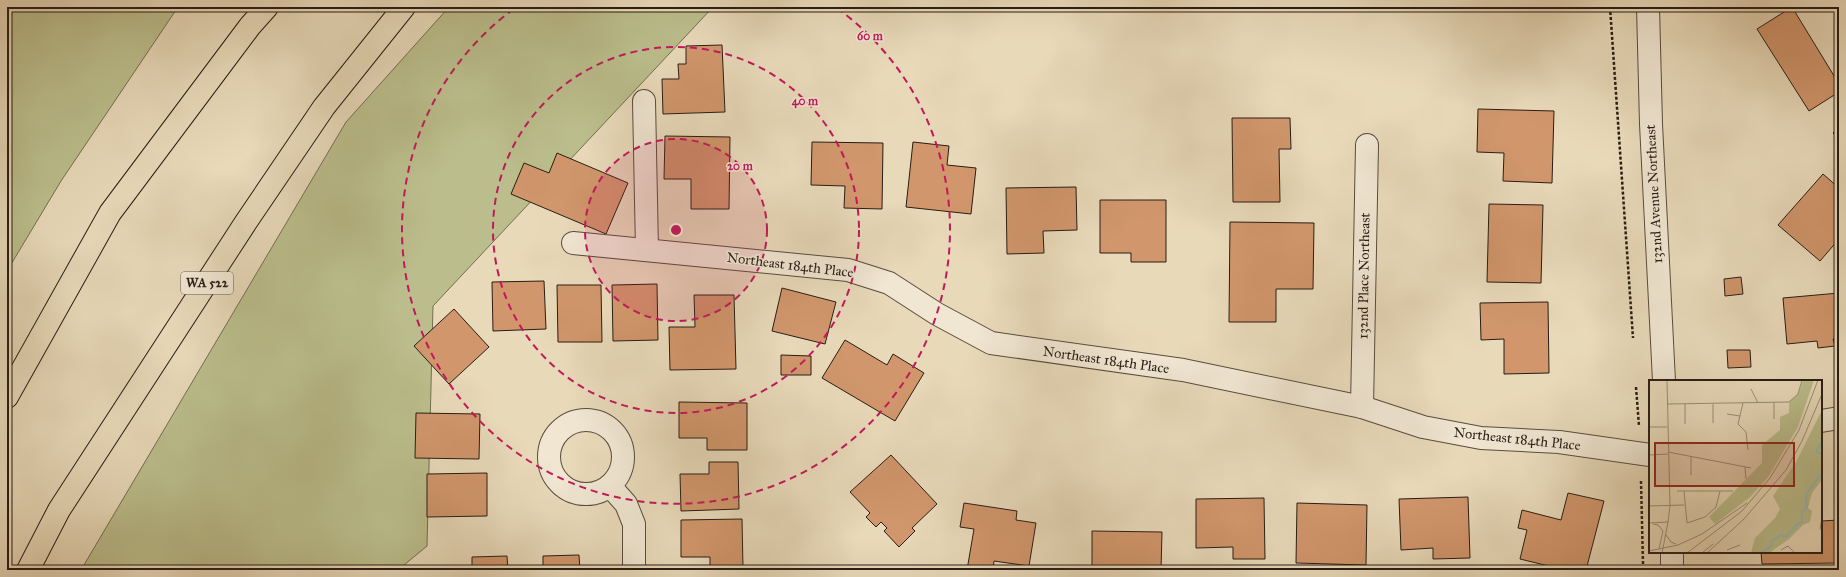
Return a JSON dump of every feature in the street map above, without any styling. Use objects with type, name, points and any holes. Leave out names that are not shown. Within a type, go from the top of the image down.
[{"type":"highway","points":[[7,397],[110,212],[250,26],[267,7]]},
{"type":"highway","name":"WA 522","points":[[28,570],[59,510],[246,222],[324,107],[404,7]]},
{"type":"street","name":"132nd Avenue Northeast","points":[[1648,7],[1650,124],[1664,380]]},
{"type":"street","points":[[644,101],[647,250]]},
{"type":"street","name":"132nd Place Northeast","points":[[1362,407],[1367,145]]},
{"type":"street","name":"Northeast 184th Place","points":[[573,242],[848,270],[889,283],[937,314],[990,343],[1183,370],[1362,407],[1423,427],[1481,438],[1559,442],[1645,454]]},
{"type":"street","points":[[1822,421],[1839,418]]},
{"type":"street","points":[[610,486],[626,504],[634,524],[634,570]]},
{"type":"street","points":[[1672,553],[1672,570]]},
{"type":"path","points":[[1610,7],[1633,342]]},
{"type":"path","points":[[1636,382],[1645,454],[1643,570]]},
{"type":"green space","points":[[7,7],[178,7],[61,181],[7,271]]},
{"type":"green space","points":[[449,7],[713,7],[433,306],[427,546],[398,570],[81,570],[346,122]]},
{"type":"building","points":[[1792,7],[1839,84],[1839,92],[1809,111],[1757,29]]},
{"type":"building","points":[[722,45],[725,112],[663,114],[662,79],[679,79],[678,64],[686,64],[686,46]]},
{"type":"building","points":[[1478,109],[1554,111],[1552,183],[1503,181],[1504,153],[1477,152]]},
{"type":"building","points":[[1232,118],[1290,118],[1291,149],[1279,149],[1280,202],[1233,202]]},
{"type":"building","points":[[1839,127],[1839,139],[1833,133]]},
{"type":"building","points":[[665,136],[730,137],[729,209],[691,209],[691,179],[664,179]]},
{"type":"building","points":[[812,142],[883,143],[882,209],[844,208],[845,186],[811,185]]},
{"type":"building","points":[[913,142],[949,146],[947,165],[976,168],[971,214],[906,207]]},
{"type":"building","points":[[557,153],[628,183],[606,234],[511,194],[524,163],[549,173]]},
{"type":"building","points":[[1823,174],[1839,188],[1839,239],[1820,261],[1778,225]]},
{"type":"building","points":[[1076,187],[1077,230],[1043,231],[1044,253],[1007,254],[1006,188]]},
{"type":"building","points":[[1100,200],[1166,200],[1166,262],[1131,262],[1131,253],[1100,253]]},
{"type":"building","points":[[1489,204],[1543,205],[1541,283],[1487,282]]},
{"type":"building","points":[[1230,222],[1314,223],[1313,289],[1276,289],[1276,322],[1229,322]]},
{"type":"building","points":[[1741,277],[1743,294],[1725,296],[1724,279]]},
{"type":"building","points":[[544,281],[546,329],[493,331],[492,282]]},
{"type":"building","points":[[657,284],[658,340],[613,341],[612,285]]},
{"type":"building","points":[[557,285],[601,285],[602,342],[558,342]]},
{"type":"building","points":[[782,288],[836,302],[825,344],[772,331]]},
{"type":"building","points":[[1839,293],[1839,338],[1833,339],[1835,346],[1818,348],[1817,341],[1787,344],[1783,298]]},
{"type":"building","points":[[694,295],[734,295],[736,369],[670,370],[669,327],[695,327]]},
{"type":"building","points":[[1548,302],[1549,373],[1504,374],[1504,339],[1481,340],[1480,303]]},
{"type":"building","points":[[454,309],[489,347],[449,384],[414,346]]},
{"type":"building","points":[[845,340],[887,365],[893,354],[924,373],[895,421],[822,378]]},
{"type":"building","points":[[1727,350],[1750,350],[1751,367],[1728,368]]},
{"type":"building","points":[[781,355],[811,356],[811,375],[781,375]]},
{"type":"building","points":[[679,402],[747,403],[747,450],[707,450],[707,438],[679,438]]},
{"type":"building","points":[[416,413],[480,414],[479,459],[415,458]]},
{"type":"building","points":[[891,455],[937,504],[912,528],[915,531],[899,547],[884,531],[887,528],[881,522],[876,527],[866,517],[870,513],[850,492]]},
{"type":"building","points":[[709,462],[738,462],[739,509],[681,511],[680,474],[709,474]]},
{"type":"building","points":[[487,473],[487,516],[427,517],[427,474]]},
{"type":"building","points":[[1568,493],[1604,501],[1586,570],[1565,570],[1520,559],[1527,530],[1518,528],[1522,510],[1561,520]]},
{"type":"building","points":[[1468,497],[1470,558],[1433,559],[1433,548],[1401,550],[1399,499]]},
{"type":"building","points":[[1264,498],[1265,559],[1233,559],[1233,547],[1196,548],[1196,499]]},
{"type":"building","points":[[964,503],[1017,511],[1016,520],[1036,523],[1029,566],[994,561],[993,570],[967,570],[974,529],[960,527]]},
{"type":"building","points":[[1297,503],[1367,505],[1366,565],[1296,563]]},
{"type":"building","points":[[742,519],[743,568],[710,569],[710,557],[681,557],[681,520]]},
{"type":"building","points":[[1839,520],[1839,563],[1762,564],[1761,553],[1822,553],[1822,521]]},
{"type":"building","points":[[1092,531],[1162,532],[1161,570],[1092,570]]},
{"type":"building","points":[[579,555],[580,570],[543,570],[543,556]]},
{"type":"building","points":[[507,556],[508,570],[472,570],[472,557]]}]
